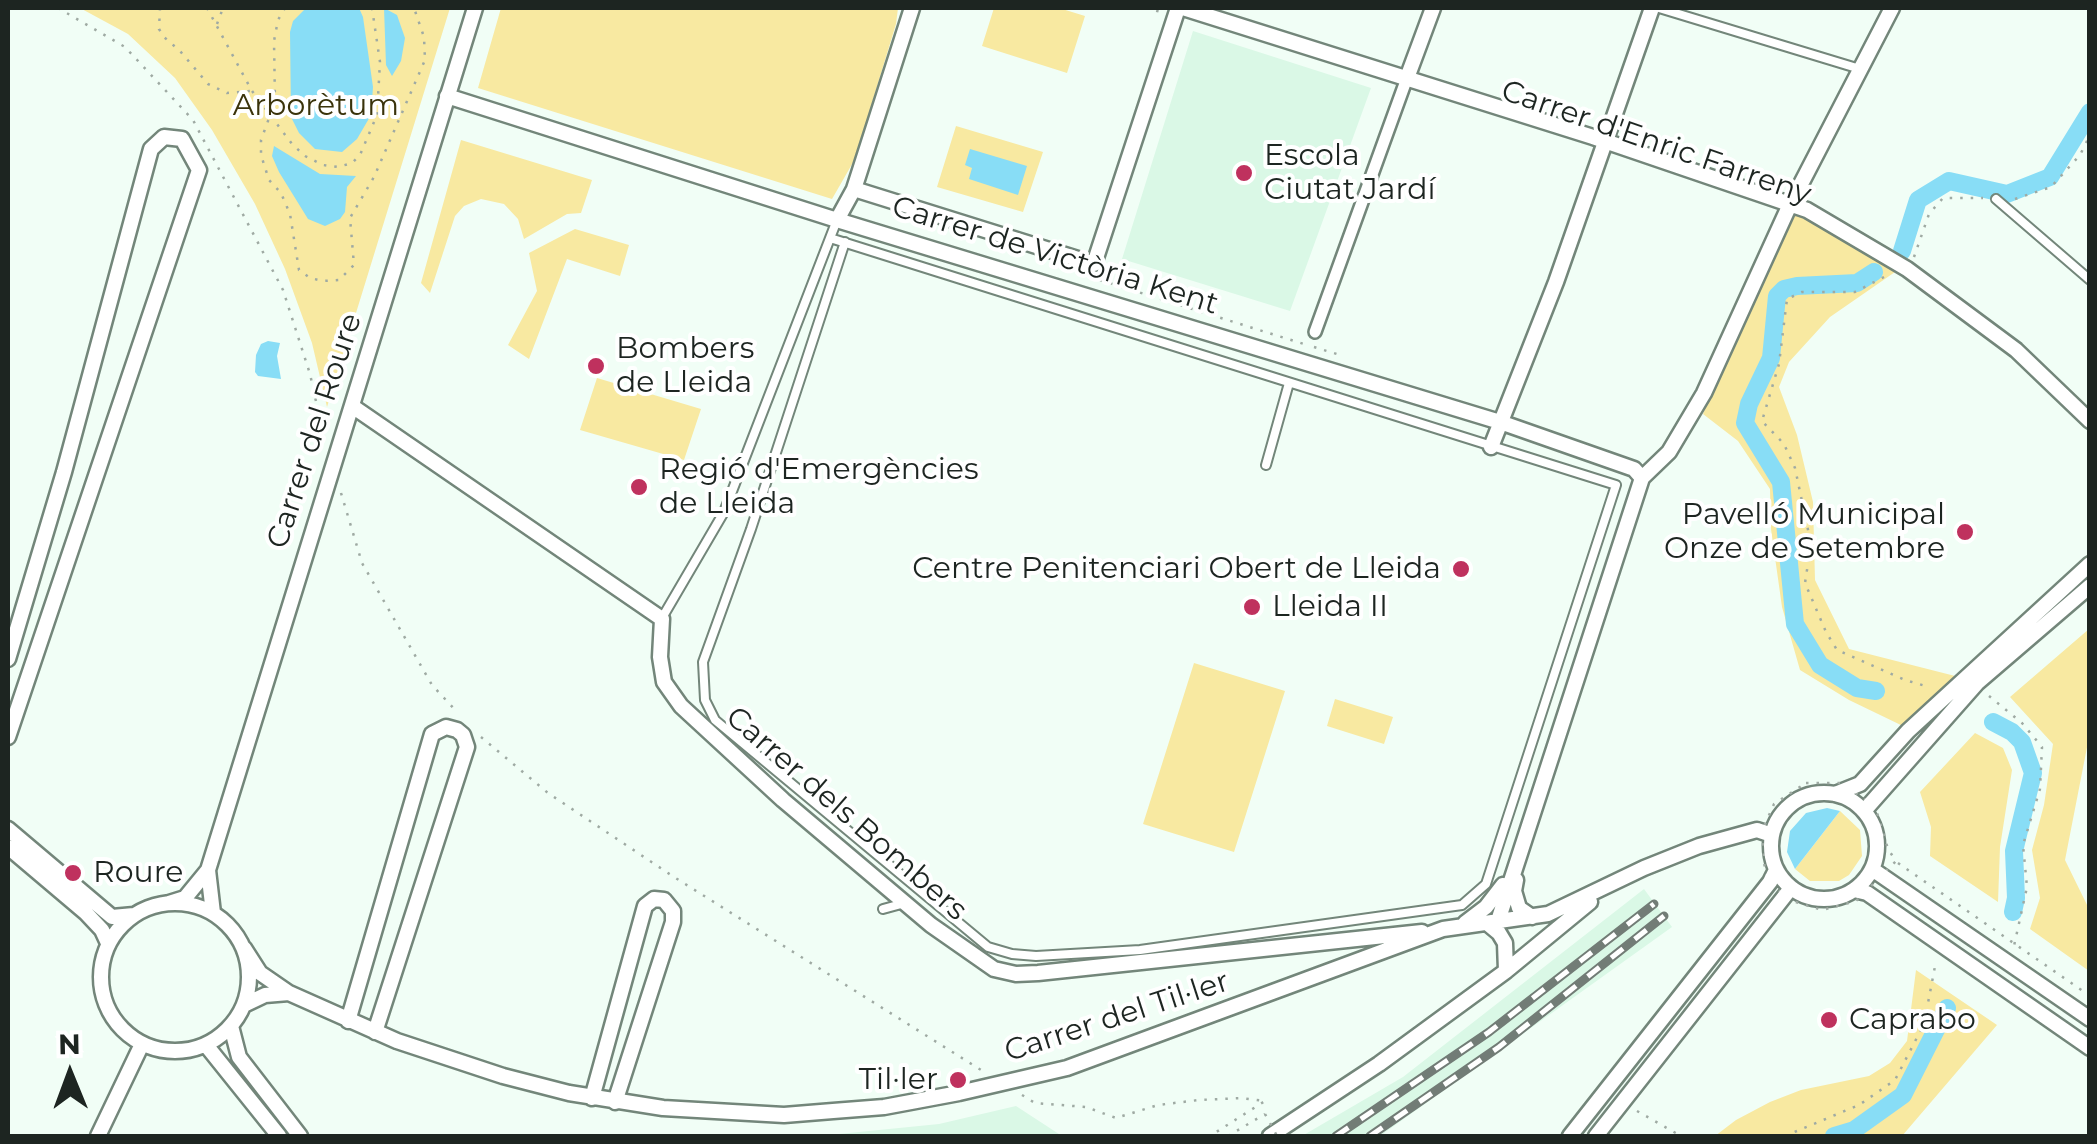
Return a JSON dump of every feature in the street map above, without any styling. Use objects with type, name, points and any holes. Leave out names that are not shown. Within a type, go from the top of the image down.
[{"type":"street","name":"Carrer del Roure","points":[[213,913],[208,870],[475,8]]},
{"type":"street","points":[[837,220],[854,189],[912,8]]},
{"type":"street","points":[[1314,332],[1434,8]]},
{"type":"street","points":[[1491,447],[1656,8]]},
{"type":"street","points":[[1506,972],[1505,943],[1492,922],[1521,854],[1642,478],[1669,452],[1704,393],[1792,203],[1892,8]]},
{"type":"street","name":"Carrer de Victòria Kent","points":[[854,189],[1094,264],[1178,10]]},
{"type":"street","name":"Carrer d'Enric Farreny","points":[[1178,10],[1408,78],[1792,203],[1907,269],[2016,350],[2090,421]]},
{"type":"street","name":"Carrer de Victòria Kent","points":[[447,96],[837,220],[1500,422],[1634,469],[1642,478]]},
{"type":"street","points":[[8,659],[64,472],[151,149],[164,136],[182,139],[199,170],[8,737]]},
{"type":"street","points":[[352,406],[662,619]]},
{"type":"street","points":[[64,472],[92,480]]},
{"type":"street","points":[[1868,807],[1876,839],[1876,872],[1860,891],[1822,899],[1787,892],[1773,876],[1767,833],[1788,807],[1802,798],[1860,784],[1908,731],[2090,564]]},
{"type":"street","points":[[1868,807],[1977,683],[2090,586]]},
{"type":"street","name":"Carrer dels Bombers","points":[[662,619],[660,657],[664,682],[681,706],[783,800],[905,903],[970,955],[994,969],[1016,974],[1442,929]]},
{"type":"street","points":[[348,1021],[432,734],[446,728],[457,730],[464,735],[466,747],[375,1032]]},
{"type":"street","points":[[1841,790],[1850,800],[1868,807]]},
{"type":"street","points":[[8,830],[112,916],[134,914],[185,898],[208,870]]},
{"type":"street","name":"Carrer del Til·ler","points":[[244,948],[260,973],[289,993],[375,1032],[503,1076],[615,1102],[732,1113],[784,1114],[884,1107],[1003,1084],[1086,1062],[1442,929],[1558,911],[1644,868],[1700,846],[1767,833]]},
{"type":"street","points":[[8,847],[86,913],[108,943]]},
{"type":"street","points":[[1521,854],[1516,899],[1518,908],[1532,917]]},
{"type":"street","points":[[1460,926],[1496,895],[1521,854]]},
{"type":"street","points":[[1876,872],[2090,1019]]},
{"type":"street","points":[[1570,1136],[1773,876]]},
{"type":"street","points":[[1270,1136],[1379,1064],[1506,972],[1606,888]]},
{"type":"street","points":[[1860,891],[2090,1048]]},
{"type":"street","points":[[1596,1136],[1787,892]]},
{"type":"street","points":[[592,1098],[644,906],[654,899],[664,900],[673,911],[673,922],[615,1102]]},
{"type":"street","points":[[134,914],[108,943],[101,965],[101,989],[116,1021],[142,1044],[185,1051],[206,1044],[231,1026],[244,1005],[249,966],[244,948],[231,928],[213,913],[192,904],[170,903]]},
{"type":"street","points":[[244,1005],[265,995],[289,993]]},
{"type":"street","points":[[231,1026],[239,1057],[300,1136]]},
{"type":"street","points":[[98,1136],[142,1044]]},
{"type":"street","points":[[206,1044],[280,1136]]},
{"type":"lane","points":[[1656,8],[1861,69]]},
{"type":"lane","points":[[1996,199],[2090,280]]},
{"type":"lane","points":[[662,619],[724,512],[837,220]]},
{"type":"lane","name":"Carrer de Victòria Kent","points":[[830,238],[845,242],[1491,447],[1616,485],[1486,884],[1462,905],[1140,950],[1036,956],[988,946],[715,720],[705,700],[703,662],[845,242]]},
{"type":"lane","points":[[1266,465],[1289,383]]},
{"type":"lane","points":[[883,909],[905,903]]},
{"type":"path","points":[[58,8],[125,47],[192,120],[283,290],[362,563],[432,685],[460,714]]},
{"type":"path","points":[[160,8],[159,29],[164,37],[208,84],[227,93],[252,91]]},
{"type":"path","points":[[207,8],[252,91],[269,114],[305,156],[338,167],[352,163],[369,138],[381,94],[372,8]]},
{"type":"path","points":[[217,26],[223,8]]},
{"type":"path","points":[[285,8],[274,41],[275,102],[260,140],[261,155],[269,180],[281,193],[290,214],[299,270],[310,278],[339,280],[354,265],[350,218],[374,177],[425,60],[424,37],[414,8]]},
{"type":"path","points":[[1146,8],[1178,10]]},
{"type":"path","points":[[1895,272],[1854,292],[1802,292],[1787,299],[1779,364],[1762,421],[1784,444],[1794,468],[1811,544],[1806,584],[1832,641],[1853,659],[1931,688]]},
{"type":"path","points":[[1099,280],[1344,356]]},
{"type":"path","points":[[1984,692],[2042,746],[2040,789],[2023,845],[2027,887],[2017,943],[2002,959]]},
{"type":"path","points":[[479,734],[548,793],[674,878],[1036,1103],[1086,1107],[1116,1118],[1158,1105],[1241,1098],[1265,1101],[1210,1136]]},
{"type":"path","points":[[1896,861],[1876,872],[1856,901],[1822,910],[1787,892],[1764,872],[1774,804],[1806,784],[1841,790],[1868,807],[1896,861],[2090,996]]},
{"type":"path","points":[[1785,1136],[1859,1105],[1895,1080],[1924,1024],[1937,957],[1944,946]]},
{"type":"path","points":[[1632,1107],[1681,1136]]},
{"type":"path","points":[[1228,1136],[1264,1114],[1277,1136]]},
{"type":"shaded area","name":"Escola Ciutat Jardí","points":[[1193,31],[1371,88],[1290,311],[1122,259]]},
{"type":"shaded area","points":[[1644,889],[1672,927],[1380,1136],[1302,1136],[1403,1077]]},
{"type":"shaded area","points":[[1016,1106],[1062,1136],[819,1136],[939,1124]]},
{"type":"green space","name":"Arborètum","points":[[80,8],[450,8],[327,407],[312,343],[285,269],[255,204],[212,130],[175,78],[128,34]]},
{"type":"green space","points":[[501,8],[898,8],[855,159],[832,199],[478,88]]},
{"type":"green space","points":[[994,8],[1059,8],[1085,16],[1067,73],[982,46]]},
{"type":"green space","points":[[956,126],[1043,152],[1023,212],[937,187]]},
{"type":"green space","points":[[461,140],[592,180],[581,213],[567,214],[524,239],[518,219],[504,204],[481,199],[464,206],[455,216],[430,293],[421,283]]},
{"type":"green space","points":[[1791,211],[1895,272],[1830,317],[1789,362],[1779,387],[1797,435],[1813,502],[1815,580],[1849,649],[1959,677],[1905,727],[1800,670],[1782,607],[1771,529],[1770,489],[1738,441],[1703,414],[1757,272]]},
{"type":"green space","points":[[575,229],[629,245],[620,276],[567,259],[529,359],[508,345],[537,291],[529,253]]},
{"type":"green space","points":[[597,378],[701,409],[684,460],[580,430]]},
{"type":"green space","points":[[2089,629],[2089,737],[2065,860],[2089,909],[2089,971],[2030,929],[2040,898],[2032,850],[2044,805],[2053,744],[2010,697]]},
{"type":"green space","points":[[1194,663],[1285,691],[1234,852],[1143,824]]},
{"type":"green space","points":[[1335,699],[1393,717],[1384,744],[1327,726]]},
{"type":"green space","points":[[1975,733],[2003,748],[2012,770],[2000,847],[1998,902],[1930,856],[1931,827],[1920,792]]},
{"type":"green space","points":[[1840,811],[1860,830],[1862,856],[1849,875],[1839,881],[1810,881],[1795,869]]},
{"type":"green space","points":[[1916,970],[1997,1025],[1902,1136],[1715,1136],[1770,1102],[1801,1090],[1869,1076],[1890,1063],[1907,1041]]},
{"type":"water","points":[[306,8],[359,8],[363,17],[373,87],[371,115],[357,139],[342,152],[315,149],[299,133],[291,117],[290,32],[293,21]]},
{"type":"water","points":[[384,8],[397,15],[405,38],[401,61],[392,76],[386,65]]},
{"type":"water","points":[[274,146],[320,174],[356,176],[347,187],[345,212],[340,219],[325,226],[308,219],[279,172],[272,156]]},
{"type":"water","points":[[970,149],[1027,166],[1018,195],[969,179],[972,168],[965,165]]},
{"type":"water","points":[[280,343],[277,356],[281,379],[258,376],[255,372],[256,355],[261,344]]},
{"type":"water","points":[[1827,808],[1840,811],[1795,869],[1787,852],[1790,831],[1806,813]]},
{"type":"waterway","points":[[1902,251],[1918,200],[1949,181],[2007,194],[2050,177],[2090,112]]},
{"type":"waterway","points":[[1874,272],[1857,283],[1797,286],[1784,289],[1777,296],[1771,358],[1749,404],[1745,423],[1781,482],[1795,624],[1820,665],[1857,688],[1876,691]]},
{"type":"waterway","points":[[1993,722],[2022,742],[2033,773],[2014,851],[2013,912]]},
{"type":"waterway","points":[[1834,1136],[1854,1130],[1903,1095],[1947,1008]]},
{"type":"railway","points":[[1336,1136],[1489,1032],[1654,904]]},
{"type":"railway","points":[[1370,1136],[1499,1047],[1664,916]]},
{"type":"place","name":"Escola Ciutat Jardí","points":[[1244,173]]},
{"type":"place","name":"Bombers de Lleida","points":[[596,366]]},
{"type":"place","name":"Regió d'Emergències de Lleida","points":[[639,487]]},
{"type":"place","name":"Pavelló Municipal Onze de Setembre","points":[[1965,532]]},
{"type":"place","name":"Centre Penitenciari Obert de Lleida","points":[[1461,569]]},
{"type":"place","name":"Lleida II","points":[[1252,607]]},
{"type":"place","name":"Roure","points":[[73,873]]},
{"type":"place","name":"Caprabo","points":[[1829,1020]]},
{"type":"place","name":"Til·ler","points":[[958,1080]]}]
